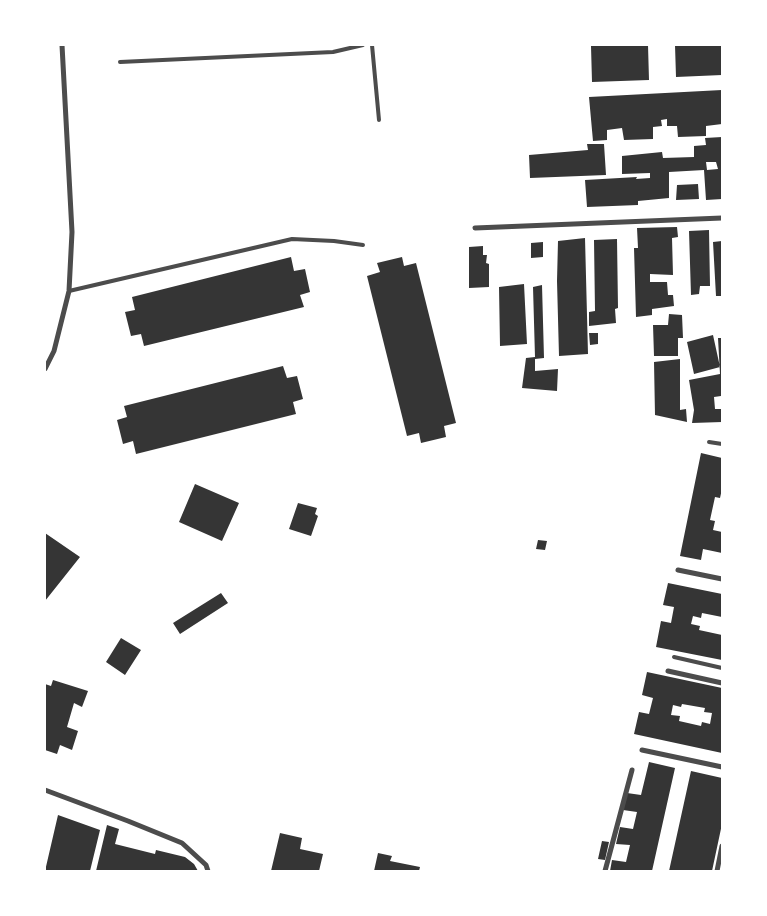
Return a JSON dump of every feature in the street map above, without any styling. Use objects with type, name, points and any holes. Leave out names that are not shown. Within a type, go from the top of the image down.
[{"type":"street","points":[[45,369],[54,351],[69,291],[72,232],[62,45]]},
{"type":"street","points":[[475,228],[722,218]]},
{"type":"street","points":[[678,570],[722,579]]},
{"type":"street","points":[[668,671],[722,684]]},
{"type":"street","points":[[642,750],[722,767]]},
{"type":"street","points":[[605,871],[632,770]]},
{"type":"street","points":[[45,790],[128,820],[182,843],[206,865],[208,871]]},
{"type":"street","points":[[717,871],[722,846]]},
{"type":"lane","points":[[120,62],[333,52],[363,45]]},
{"type":"lane","points":[[372,45],[379,120]]},
{"type":"lane","points":[[69,291],[292,239],[334,241],[364,246]]},
{"type":"lane","points":[[709,442],[722,444]]},
{"type":"lane","points":[[674,657],[722,668]]},
{"type":"building","points":[[648,45],[649,80],[592,82],[591,46]]},
{"type":"building","points":[[675,45],[722,45],[722,75],[676,77]]},
{"type":"building","points":[[722,90],[722,124],[706,126],[706,136],[678,137],[677,126],[667,126],[667,119],[661,120],[662,126],[653,127],[653,139],[624,140],[622,128],[607,130],[607,140],[593,141],[589,97]]},
{"type":"building","points":[[722,137],[722,199],[706,200],[704,170],[669,172],[669,198],[638,201],[638,205],[587,207],[585,180],[650,178],[650,173],[622,174],[622,156],[662,152],[663,158],[694,157],[694,146],[706,145],[705,138]],"holes":[[[706,162],[716,162],[718,169],[707,170]]]},
{"type":"building","points":[[587,144],[604,144],[606,175],[530,178],[529,155],[588,150]]},
{"type":"building","points":[[698,184],[699,199],[676,200],[677,185]]},
{"type":"building","points":[[677,227],[678,237],[672,238],[673,275],[650,274],[650,282],[667,282],[668,295],[673,295],[674,306],[652,309],[652,315],[636,317],[634,248],[638,248],[637,228]]},
{"type":"building","points":[[709,230],[710,286],[700,286],[699,294],[691,295],[689,231]]},
{"type":"building","points":[[585,238],[588,354],[559,356],[558,241]]},
{"type":"building","points":[[617,239],[618,308],[615,309],[616,323],[589,326],[589,312],[595,311],[594,240]]},
{"type":"building","points":[[722,241],[722,296],[716,296],[713,242]]},
{"type":"building","points":[[543,242],[543,257],[531,258],[531,243]]},
{"type":"building","points":[[483,246],[483,255],[487,255],[486,263],[489,264],[489,287],[469,288],[469,247]]},
{"type":"building","points":[[291,257],[294,271],[305,269],[310,292],[300,295],[304,307],[144,346],[141,334],[131,336],[125,312],[135,310],[132,297]]},
{"type":"building","points":[[402,257],[404,266],[416,263],[456,423],[444,426],[446,437],[421,443],[419,433],[407,436],[367,276],[380,272],[377,263]]},
{"type":"building","points":[[524,284],[527,344],[500,346],[499,287]]},
{"type":"building","points":[[542,285],[544,358],[535,359],[535,371],[558,369],[557,391],[522,388],[526,358],[535,357],[533,287]]},
{"type":"building","points":[[669,314],[682,315],[683,338],[678,338],[678,356],[654,356],[653,325],[668,325]]},
{"type":"building","points":[[589,333],[598,333],[598,344],[590,345]]},
{"type":"building","points":[[713,335],[720,367],[694,374],[687,342]]},
{"type":"building","points":[[718,338],[722,338],[722,391],[721,396],[714,397],[715,409],[722,409],[722,422],[692,423],[694,410],[689,380],[720,374]]},
{"type":"building","points":[[680,359],[680,410],[686,409],[687,422],[655,415],[654,362]]},
{"type":"building","points":[[283,366],[287,378],[297,376],[303,399],[293,402],[296,414],[136,454],[133,441],[123,444],[117,420],[127,417],[124,406]]},
{"type":"building","points":[[701,453],[722,458],[722,489],[720,498],[715,497],[710,520],[715,521],[713,530],[722,532],[722,553],[703,549],[701,560],[680,556]]},
{"type":"building","points":[[195,484],[239,503],[222,541],[179,522]]},
{"type":"building","points":[[298,503],[317,508],[315,514],[318,516],[311,536],[289,529]]},
{"type":"building","points":[[45,533],[80,557],[45,601]]},
{"type":"building","points":[[538,540],[547,541],[545,550],[536,549]]},
{"type":"building","points":[[668,583],[722,594],[722,617],[702,613],[701,618],[693,616],[691,624],[700,626],[699,630],[722,635],[722,660],[656,647],[661,621],[671,623],[674,607],[663,605]]},
{"type":"building","points":[[221,593],[228,603],[180,634],[173,623]]},
{"type":"building","points":[[121,638],[141,650],[125,675],[106,662]]},
{"type":"building","points":[[647,672],[722,688],[722,753],[634,734],[639,712],[649,714],[653,698],[642,695]],"holes":[[[682,704],[705,708],[704,712],[712,713],[710,724],[702,722],[701,726],[679,721],[680,716],[671,715],[673,705],[681,707]]]},
{"type":"building","points":[[53,680],[88,691],[82,707],[74,703],[67,727],[78,731],[72,750],[60,745],[57,754],[45,750],[45,684],[51,686]]},
{"type":"building","points":[[649,762],[675,768],[652,871],[610,871],[612,860],[626,862],[630,845],[616,844],[620,827],[633,829],[637,812],[623,810],[627,793],[641,795]]},
{"type":"building","points":[[691,771],[722,778],[722,824],[712,871],[669,871]]},
{"type":"building","points":[[58,815],[100,830],[90,871],[45,871]]},
{"type":"building","points":[[107,825],[119,829],[115,844],[155,854],[156,850],[185,857],[194,864],[198,871],[96,871]]},
{"type":"building","points":[[280,833],[302,838],[300,849],[323,854],[319,871],[271,871]]},
{"type":"building","points":[[602,841],[609,842],[605,860],[598,859]]},
{"type":"building","points":[[378,853],[392,856],[390,861],[420,867],[419,871],[374,871]]}]
